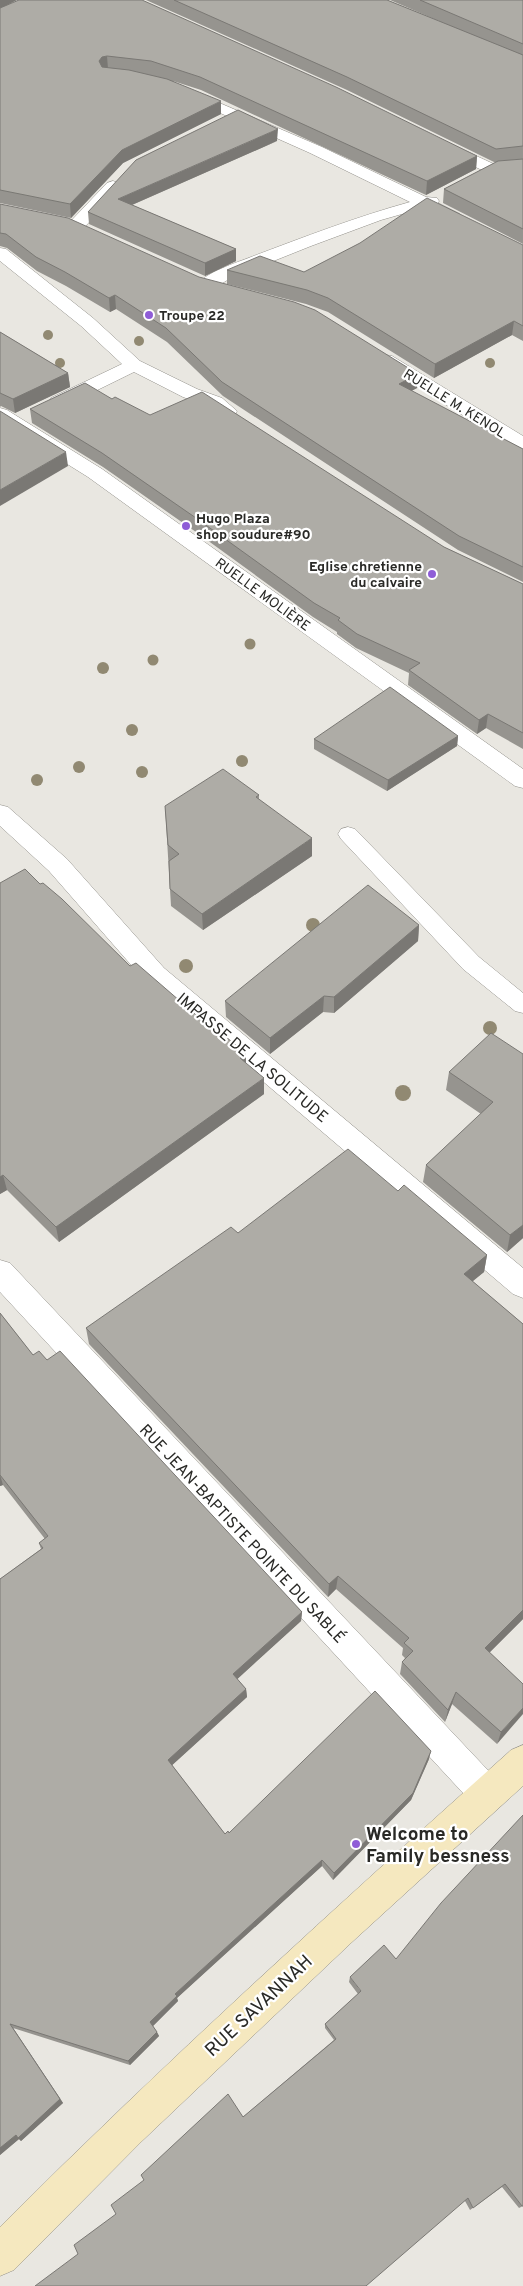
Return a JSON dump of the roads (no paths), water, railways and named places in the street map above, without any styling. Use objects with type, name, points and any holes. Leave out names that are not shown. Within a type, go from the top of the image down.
[{"type":"street","points":[[169,86],[237,114],[469,224]]},
{"type":"street","points":[[219,123],[237,114]]},
{"type":"street","points":[[430,139],[499,168],[473,179]]},
{"type":"street","points":[[94,234],[68,224],[124,175]]},
{"type":"street","points":[[206,285],[225,274],[305,242],[375,217],[426,203],[443,195]]},
{"type":"street","points":[[0,253],[87,322],[134,365],[190,393],[215,402],[245,422]]},
{"type":"street","points":[[189,277],[228,292]]},
{"type":"street","name":"RUELLE M. KENOL","points":[[368,349],[523,444]]},
{"type":"street","points":[[23,415],[134,365]]},
{"type":"street","name":"RUELLE MOLIÈRE","points":[[23,415],[95,474],[523,780]]},
{"type":"street","name":"IMPASSE DE LA SOLITUDE","points":[[0,813],[58,865],[155,975],[523,1285]]},
{"type":"street","name":"RUE JEAN-BAPTISTE POINTE DU SABLÉ","points":[[0,1272],[487,1794]]},
{"type":"street","name":"RUE SAVANNAH","points":[[0,2256],[127,2128],[523,1762]]},
{"type":"lane","points":[[348,834],[471,963],[523,1005]]},
{"type":"place","name":"Troupe 22","points":[[149,315]]},
{"type":"place","name":"Hugo Plaza shop soudure#90","points":[[186,526]]},
{"type":"place","name":"Eglise chretienne du calvaire","points":[[432,574]]},
{"type":"place","name":"Welcome to Family bessness","points":[[356,1844]]}]
